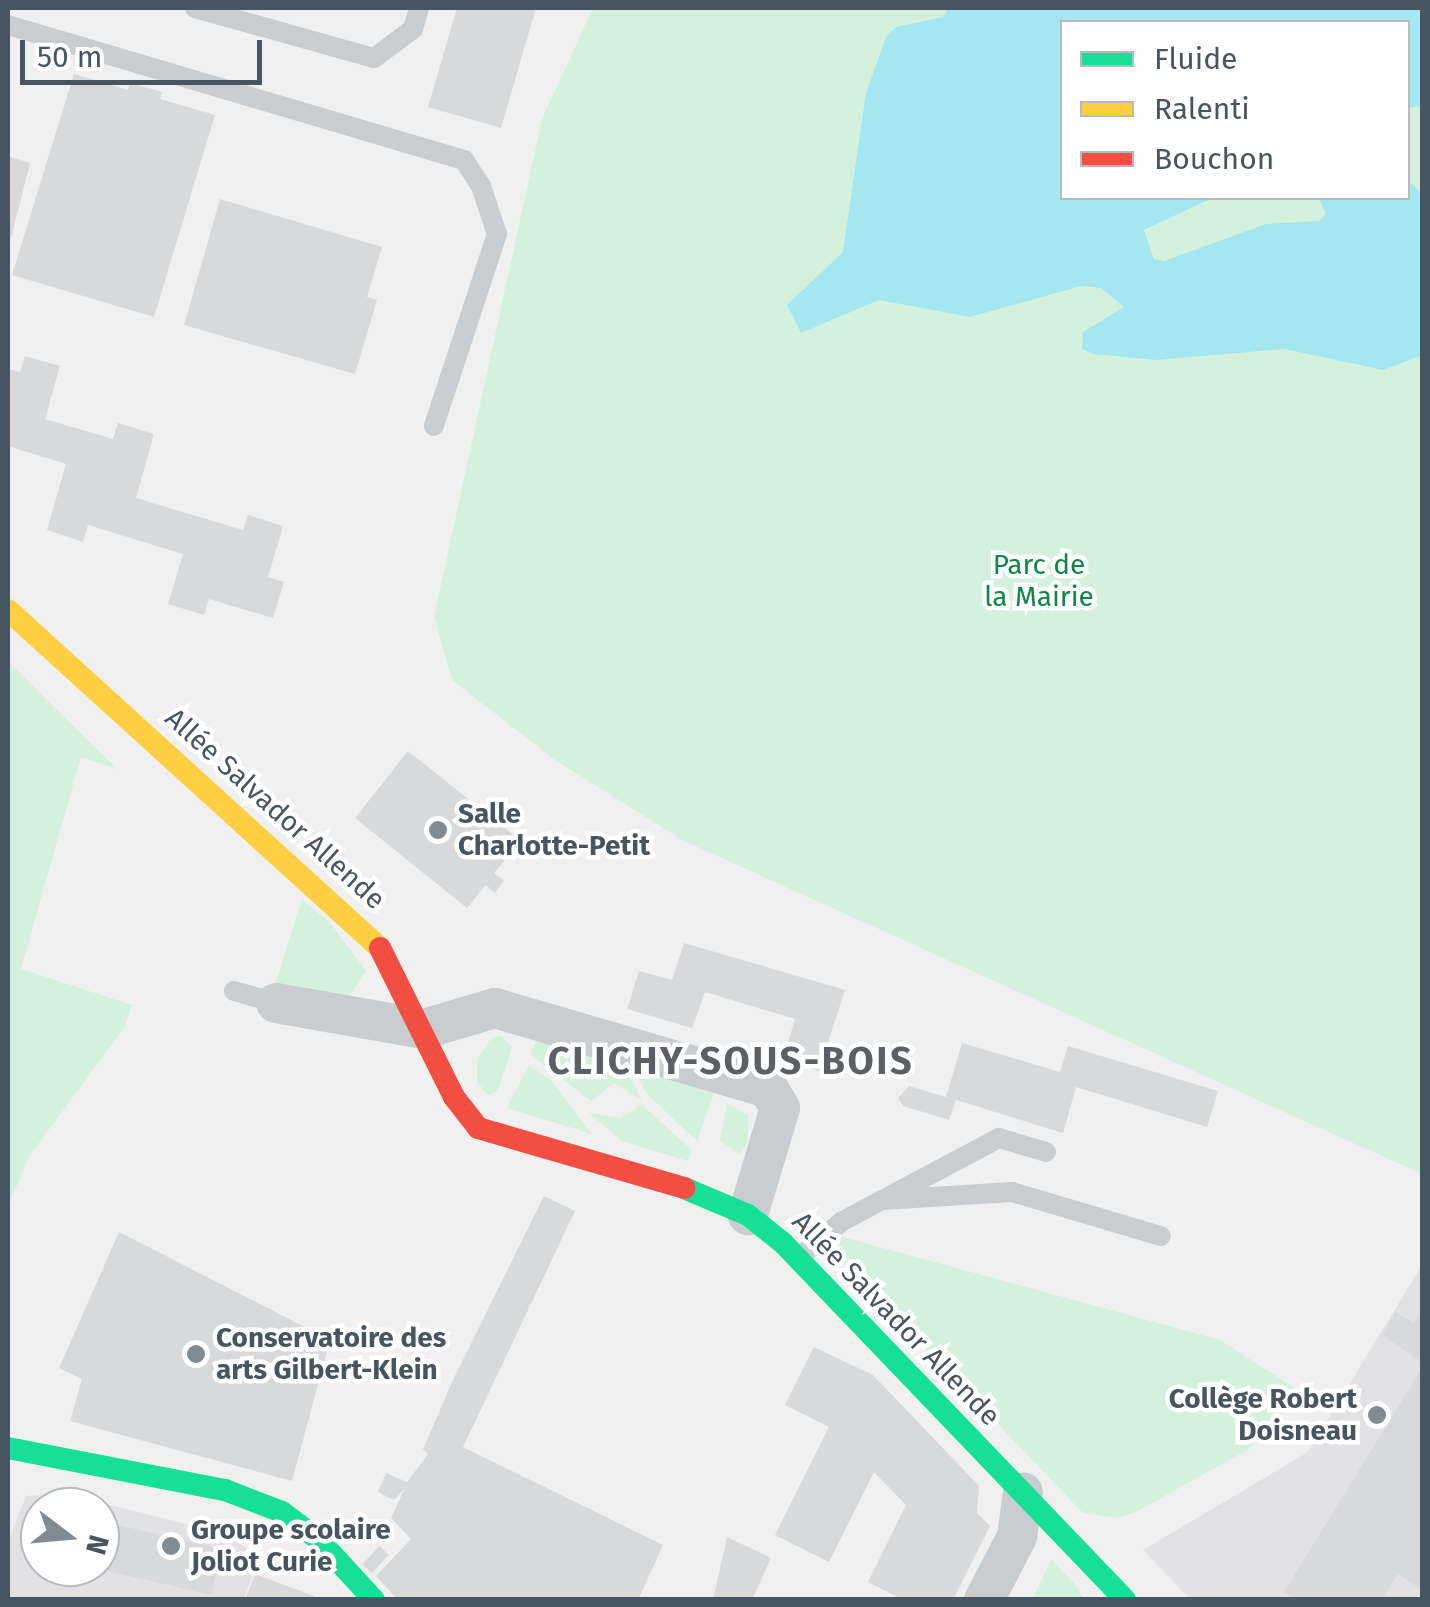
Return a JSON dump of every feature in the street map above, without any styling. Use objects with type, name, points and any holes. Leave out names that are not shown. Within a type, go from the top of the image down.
[{"type":"street","name":"Allée Salvador Allende","points":[[8,610],[375,938],[424,1029],[454,1097],[478,1128],[691,1190],[748,1215],[798,1258],[1023,1492],[1116,1595]]},
{"type":"street","points":[[276,1003],[424,1029],[495,1008],[768,1088],[780,1108],[748,1215]]},
{"type":"street","points":[[12,1448],[224,1490],[282,1512],[318,1538],[374,1600]]},
{"type":"street","points":[[984,1600],[1018,1537],[1023,1492]]},
{"type":"lane","points":[[195,8],[374,58],[414,29],[418,8]]},
{"type":"lane","points":[[8,25],[464,160],[481,186],[497,234],[434,426]]},
{"type":"lane","points":[[234,991],[276,1003]]},
{"type":"lane","points":[[798,1258],[840,1222],[999,1138],[1046,1152]]},
{"type":"lane","points":[[882,1200],[1012,1192],[1161,1236]]},
{"type":"lane","points":[[8,1472],[12,1448]]},
{"type":"shaded area","name":"Collège Robert Doisneau","points":[[1422,1265],[1422,1599],[1190,1599],[1143,1550],[1308,1452]]},
{"type":"shaded area","name":"Groupe scolaire Joliot Curie","points":[[120,1507],[229,1535],[259,1558],[244,1599],[8,1599],[8,1542],[20,1511],[20,1587],[120,1587]]},
{"type":"green space","name":"Parc de la Mairie","points":[[593,8],[1422,8],[1422,1174],[684,841],[555,760],[452,680],[434,617],[542,119]]},
{"type":"green space","points":[[8,661],[117,769],[81,757],[21,969],[132,1005],[124,1028],[30,1155],[8,1206]]},
{"type":"green space","points":[[302,899],[331,924],[366,971],[349,997],[274,988]]},
{"type":"green space","points":[[501,1036],[512,1047],[498,1091],[487,1095],[477,1081],[477,1059],[492,1037]]},
{"type":"green space","points":[[536,1040],[602,1058],[632,1080],[642,1100],[614,1083],[591,1101],[530,1054]]},
{"type":"green space","points":[[529,1065],[552,1081],[592,1134],[507,1108]]},
{"type":"green space","points":[[632,1067],[714,1093],[697,1141],[646,1093]]},
{"type":"green space","points":[[727,1103],[748,1115],[748,1142],[740,1154],[720,1141]]},
{"type":"green space","points":[[642,1105],[692,1150],[688,1161],[622,1141],[589,1113],[620,1118]]},
{"type":"green space","points":[[839,1236],[1220,1340],[1302,1393],[1249,1449],[1136,1512],[1116,1518],[1083,1513],[829,1248]]},
{"type":"green space","points":[[1051,1559],[1074,1583],[1084,1599],[1032,1600]]},
{"type":"water","points":[[949,8],[1422,8],[1422,106],[1410,108],[1410,20],[1060,20],[1060,200],[1208,200],[1144,230],[1154,259],[1164,261],[1266,224],[1319,221],[1326,214],[1320,200],[1410,200],[1410,183],[1422,193],[1422,355],[1383,370],[1285,349],[1156,360],[1093,354],[1082,349],[1083,332],[1124,307],[1101,288],[1081,286],[970,317],[879,300],[801,333],[787,305],[843,252],[866,93],[886,37],[896,27],[943,17]]},
{"type":"building","points":[[457,8],[536,8],[501,128],[428,107]]},
{"type":"building","points":[[74,74],[128,90],[130,83],[162,92],[160,99],[215,115],[154,317],[12,275]]},
{"type":"building","points":[[8,156],[30,163],[9,246],[8,246]]},
{"type":"building","points":[[220,199],[382,247],[367,297],[377,300],[355,374],[184,325]]},
{"type":"building","points":[[25,356],[60,366],[45,419],[113,439],[118,423],[154,434],[136,498],[243,530],[248,515],[283,526],[268,577],[284,582],[273,618],[209,599],[204,615],[168,604],[183,554],[88,525],[83,542],[47,530],[66,464],[8,446],[8,369],[20,372]]},
{"type":"building","name":"Salle Charlotte-Petit","points":[[408,751],[521,841],[494,873],[504,881],[495,893],[486,885],[467,908],[355,818]]},
{"type":"building","points":[[684,943],[845,990],[819,1071],[783,1060],[795,1019],[705,992],[692,1028],[627,1009],[639,971],[672,980]]},
{"type":"building","points":[[962,1043],[1060,1072],[1068,1046],[1218,1091],[1207,1127],[1076,1087],[1063,1133],[956,1100],[949,1120],[903,1106],[898,1098],[909,1086],[946,1097]]},
{"type":"building","points":[[544,1196],[575,1211],[463,1447],[663,1545],[638,1600],[398,1600],[376,1576],[411,1539],[391,1518],[405,1488],[394,1500],[378,1492],[386,1473],[407,1482],[428,1454],[423,1449],[453,1380]]},
{"type":"building","name":"Conservatoire des arts Gilbert-Klein","points":[[119,1232],[330,1340],[292,1481],[70,1421],[82,1379],[59,1368]]},
{"type":"building","points":[[1422,1309],[1422,1362],[1382,1335],[1395,1312],[1414,1323]]},
{"type":"building","points":[[814,1347],[873,1375],[979,1486],[977,1513],[990,1526],[953,1600],[903,1600],[868,1582],[906,1505],[874,1472],[829,1562],[775,1535],[829,1427],[785,1405]]},
{"type":"building","points":[[1422,1368],[1422,1590],[1398,1574],[1382,1600],[1295,1600],[1284,1592]]},
{"type":"building","points":[[120,1526],[222,1549],[211,1595],[120,1574]]},
{"type":"building","points":[[727,1537],[771,1558],[752,1600],[713,1600]]},
{"type":"building","points":[[379,1546],[389,1555],[372,1573],[362,1565]]},
{"type":"building","points":[[255,1574],[314,1596],[314,1600],[245,1600]]},
{"type":"traffic: fast","points":[[684,1188],[748,1215],[783,1243],[1125,1600]]},
{"type":"traffic: fast","points":[[8,1448],[225,1490],[282,1512],[318,1539],[374,1600]]},
{"type":"traffic: slow","points":[[8,610],[380,948]]},
{"type":"traffic: jam","points":[[380,948],[454,1097],[478,1128],[684,1188]]},
{"type":"place","name":"Salle Charlotte-Petit","points":[[438,830]]},
{"type":"place","name":"Conservatoire des arts Gilbert-Klein","points":[[196,1354]]},
{"type":"place","name":"Collège Robert Doisneau","points":[[1377,1415]]},
{"type":"place","name":"Groupe scolaire Joliot Curie","points":[[171,1546]]},
{"type":"district","name":"CLICHY-SOUS-BOIS","points":[[731,1062]]}]
